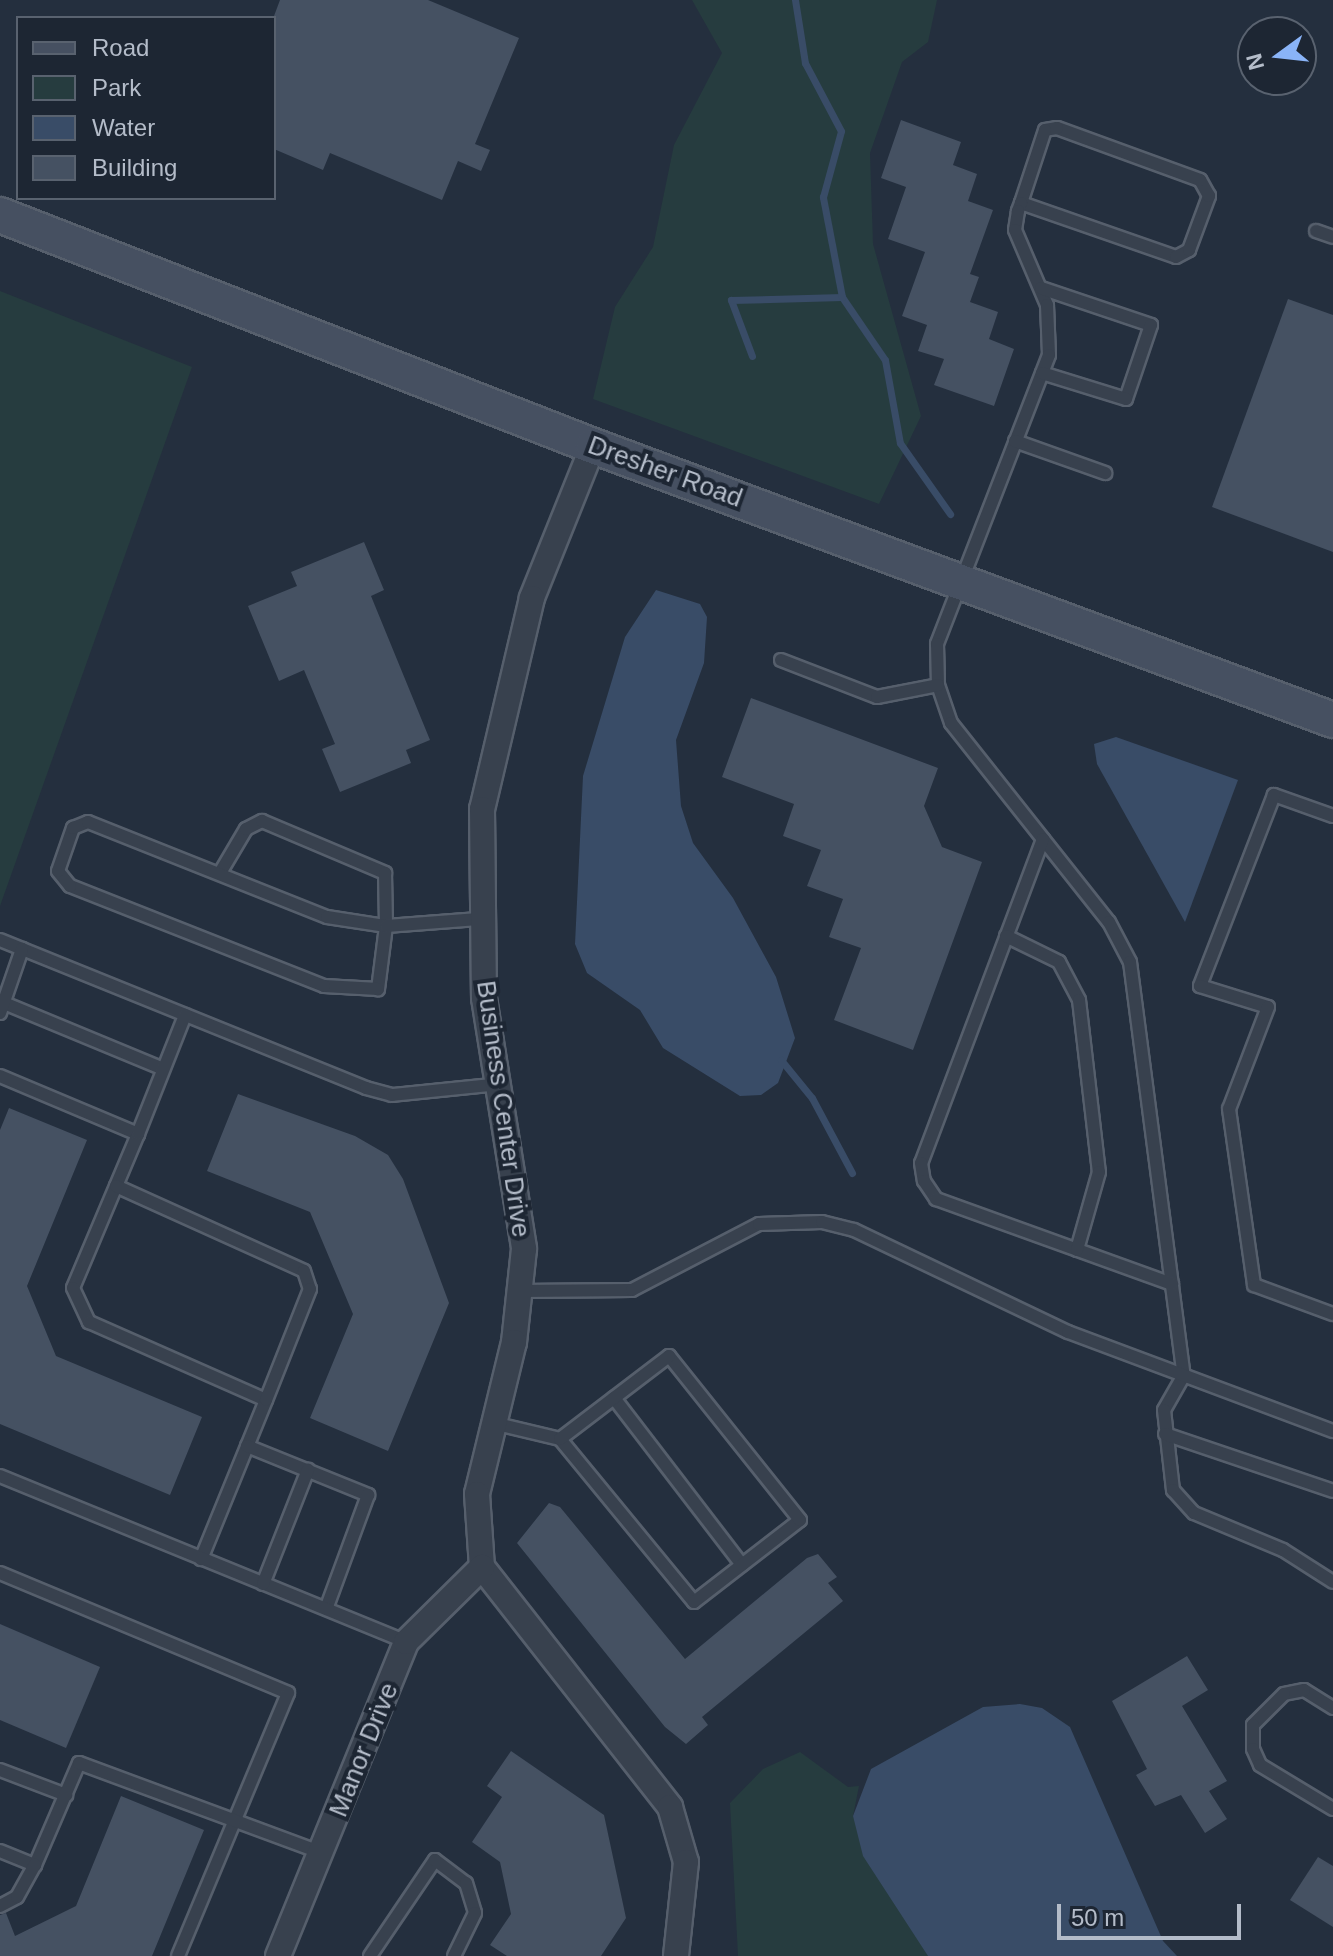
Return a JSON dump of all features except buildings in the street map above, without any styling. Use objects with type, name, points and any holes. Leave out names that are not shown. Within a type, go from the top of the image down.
[{"type":"main road","name":"Dresher Road","points":[[0,215],[593,446],[1333,720]]},
{"type":"street","name":"Business Center Drive","points":[[482,1567],[477,1494],[520,1291],[520,1209],[479,919],[482,809],[494,733],[532,598],[593,446]]},
{"type":"street","name":"Manor Drive","points":[[278,1956],[406,1642],[482,1567]]},
{"type":"street","points":[[482,1567],[670,1807],[686,1862],[676,1956]]},
{"type":"lane","points":[[1021,203],[1176,257],[1189,250],[1209,196],[1200,180],[1057,128],[1045,130],[1021,203],[1015,230],[1041,288],[1050,330],[1042,373],[959,580],[937,644],[938,685],[951,723],[1043,839],[1130,962],[1184,1375],[1164,1410],[1173,1490],[1194,1513],[1283,1550],[1333,1582]]},
{"type":"lane","points":[[1316,231],[1333,237]]},
{"type":"lane","points":[[1041,288],[1151,325],[1126,399],[1042,373]]},
{"type":"lane","points":[[1015,441],[1105,473]]},
{"type":"lane","points":[[781,660],[877,697],[938,685]]},
{"type":"lane","points":[[1333,816],[1274,795],[1200,986],[1268,1007],[1229,1109],[1254,1285],[1333,1314]]},
{"type":"lane","points":[[220,873],[246,829],[262,821],[385,873],[386,926],[378,989],[324,986],[70,886],[58,871],[73,828],[88,822],[327,917],[386,926],[479,919]]},
{"type":"lane","points":[[1043,839],[921,1163],[924,1181],[936,1199],[1172,1284]]},
{"type":"lane","points":[[1006,936],[1059,962],[1079,1000],[1099,1172],[1077,1250]]},
{"type":"lane","points":[[0,940],[392,1095],[500,1084]]},
{"type":"lane","points":[[22,949],[2,1008],[163,1069]]},
{"type":"lane","points":[[185,1015],[73,1288],[89,1322],[266,1400]]},
{"type":"lane","points":[[0,1076],[138,1134]]},
{"type":"lane","points":[[116,1186],[304,1271],[310,1289],[201,1559]]},
{"type":"lane","points":[[520,1291],[632,1290],[759,1224],[822,1222],[854,1230],[1068,1332],[1333,1431]]},
{"type":"lane","points":[[493,1423],[560,1439],[694,1602],[800,1520],[669,1356],[560,1439]]},
{"type":"lane","points":[[614,1398],[742,1565]]},
{"type":"lane","points":[[1165,1434],[1333,1491]]},
{"type":"lane","points":[[247,1446],[368,1495],[326,1609]]},
{"type":"lane","points":[[263,1584],[308,1470]]},
{"type":"lane","points":[[0,1476],[406,1642]]},
{"type":"lane","points":[[0,1573],[288,1693],[239,1817],[178,1956]]},
{"type":"lane","points":[[1333,1708],[1304,1690],[1284,1694],[1253,1725],[1253,1749],[1260,1765],[1333,1809]]},
{"type":"lane","points":[[0,1906],[17,1897],[35,1865],[79,1763],[239,1817],[322,1853]]},
{"type":"lane","points":[[0,1770],[66,1795]]},
{"type":"lane","points":[[0,1851],[35,1865]]},
{"type":"lane","points":[[370,1956],[435,1860],[466,1883],[475,1913],[454,1956]]},
{"type":"green space","points":[[692,0],[937,0],[928,42],[902,62],[870,153],[873,244],[921,416],[879,504],[593,399],[615,307],[653,247],[674,145],[722,53]]},
{"type":"green space","points":[[0,291],[192,367],[0,906]]},
{"type":"green space","points":[[800,1752],[848,1787],[859,1786],[853,1816],[928,1956],[738,1956],[730,1803],[763,1769]]},
{"type":"water","points":[[656,590],[700,604],[707,617],[704,663],[676,740],[681,806],[693,843],[733,898],[776,977],[795,1038],[778,1083],[761,1095],[740,1096],[663,1048],[640,1010],[587,973],[575,944],[583,776],[625,637]]},
{"type":"water","points":[[1116,737],[1238,780],[1185,922],[1097,764],[1094,744]]},
{"type":"water","points":[[1020,1704],[1042,1708],[1070,1727],[1163,1941],[1177,1956],[928,1956],[863,1856],[853,1816],[871,1769],[983,1707]]},
{"type":"waterway","points":[[752,356],[731,300],[842,297],[823,197],[841,131],[805,63],[795,0]]},
{"type":"waterway","points":[[842,297],[885,360],[900,443],[950,514]]},
{"type":"waterway","points":[[781,1060],[812,1098],[852,1173]]}]
